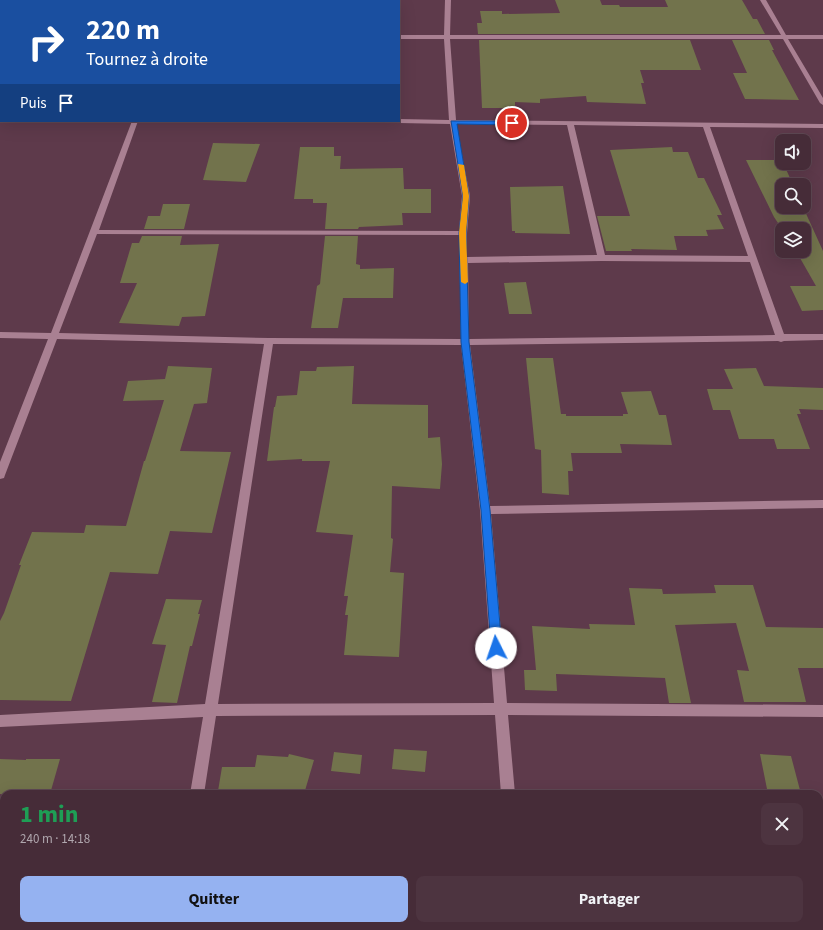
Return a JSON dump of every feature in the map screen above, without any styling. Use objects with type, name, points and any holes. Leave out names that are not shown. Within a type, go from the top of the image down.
[{"type":"street","points":[[448,0],[447,37],[453,122],[466,196],[463,233],[465,342],[485,510],[508,790]]},
{"type":"street","points":[[763,0],[823,103]]},
{"type":"street","points":[[400,37],[823,37]]},
{"type":"street","points":[[400,121],[706,126],[823,126]]},
{"type":"street","points":[[0,475],[94,232],[134,122]]},
{"type":"street","points":[[570,124],[602,258]]},
{"type":"street","points":[[706,126],[781,339]]},
{"type":"street","points":[[94,232],[463,233]]},
{"type":"street","points":[[464,260],[602,258],[753,259]]},
{"type":"street","points":[[0,335],[269,341],[465,342],[781,339],[823,337]]},
{"type":"street","points":[[198,790],[269,341]]},
{"type":"street","points":[[485,510],[823,504]]},
{"type":"street","points":[[0,721],[211,710],[501,709],[823,711]]},
{"type":"building","points":[[555,0],[600,0],[602,5],[619,5],[620,7],[668,7],[665,0],[742,0],[753,19],[757,19],[765,34],[478,34],[477,23],[482,23],[480,11],[502,11],[502,14],[560,13]]},
{"type":"building","points":[[479,40],[690,40],[701,70],[640,70],[644,83],[641,83],[646,104],[587,102],[586,96],[540,99],[540,103],[515,102],[515,108],[482,108]]},
{"type":"building","points":[[732,40],[769,40],[774,50],[772,50],[799,100],[745,99],[733,73],[747,73]]},
{"type":"building","points":[[213,143],[260,144],[246,182],[203,180]]},
{"type":"building","points":[[300,147],[334,147],[334,156],[341,156],[340,169],[403,168],[404,189],[431,189],[431,213],[402,213],[403,225],[359,227],[358,229],[325,229],[327,203],[313,203],[313,199],[294,199]]},
{"type":"building","points":[[672,147],[673,152],[688,152],[698,178],[704,178],[722,215],[717,215],[724,229],[706,230],[708,236],[674,236],[677,250],[631,249],[632,251],[606,251],[597,216],[630,216],[610,150]]},
{"type":"building","points":[[746,160],[775,160],[775,170],[786,170],[790,178],[775,178],[775,214],[806,214],[810,222],[777,222]]},
{"type":"building","points":[[563,186],[570,234],[515,233],[515,231],[512,231],[510,187]]},
{"type":"building","points":[[163,204],[190,204],[184,229],[144,229],[148,216],[160,216]]},
{"type":"building","points":[[811,225],[823,251],[823,310],[802,311],[790,286],[816,286],[800,258],[811,258]]},
{"type":"building","points":[[142,236],[182,236],[180,245],[219,244],[205,316],[182,317],[179,326],[119,323],[137,283],[120,283],[132,243],[139,243]]},
{"type":"building","points":[[325,236],[358,236],[356,264],[360,265],[360,269],[394,268],[393,298],[343,298],[338,328],[311,328],[317,286],[320,284]]},
{"type":"building","points":[[526,282],[532,314],[509,314],[504,283]]},
{"type":"building","points":[[526,358],[553,358],[561,414],[566,414],[566,416],[623,416],[623,414],[628,414],[621,392],[651,391],[659,415],[666,415],[672,445],[620,444],[622,453],[571,453],[573,471],[568,471],[569,495],[542,493],[541,450],[535,449]]},
{"type":"building","points":[[168,366],[212,368],[207,403],[194,404],[180,451],[231,452],[212,533],[170,531],[158,574],[110,572],[71,701],[0,700],[0,621],[32,532],[84,533],[86,525],[126,526],[144,461],[164,400],[123,401],[128,381],[165,379]]},
{"type":"building","points":[[354,366],[352,404],[428,405],[428,438],[440,437],[442,464],[440,489],[392,486],[391,538],[393,539],[390,572],[404,573],[399,657],[344,655],[348,615],[345,615],[348,596],[344,596],[353,535],[316,532],[330,461],[302,461],[302,459],[267,461],[274,407],[277,396],[297,395],[300,371],[316,371],[317,367]]},
{"type":"building","points":[[756,368],[764,386],[823,388],[823,410],[799,409],[801,414],[797,414],[810,449],[777,449],[774,439],[739,439],[730,410],[713,410],[707,389],[733,389],[724,369]]},
{"type":"building","points":[[714,585],[753,585],[766,627],[823,628],[823,668],[798,668],[806,702],[744,702],[737,670],[749,671],[736,623],[675,625],[691,703],[669,703],[665,678],[556,674],[557,691],[525,690],[524,670],[536,670],[532,626],[590,629],[589,624],[635,625],[629,588],[662,589],[663,594],[716,593]]},
{"type":"building","points":[[166,599],[202,600],[198,614],[200,614],[192,646],[190,646],[177,703],[152,702],[166,645],[152,644]]},
{"type":"building","points":[[394,749],[427,751],[425,772],[392,769]]},
{"type":"building","points":[[334,752],[362,755],[360,774],[331,771]]},
{"type":"building","points":[[289,754],[314,760],[305,790],[218,790],[222,767],[255,767],[257,755],[288,757]]},
{"type":"building","points":[[760,754],[791,756],[800,790],[767,790]]},
{"type":"building","points":[[0,759],[60,759],[51,790],[0,790]]},
{"type":"slow traffic","points":[[461,165],[466,196],[463,233],[465,282]]},
{"type":"route","points":[[496,648],[485,510],[465,342],[463,233],[466,196],[453,122],[512,123]]}]
